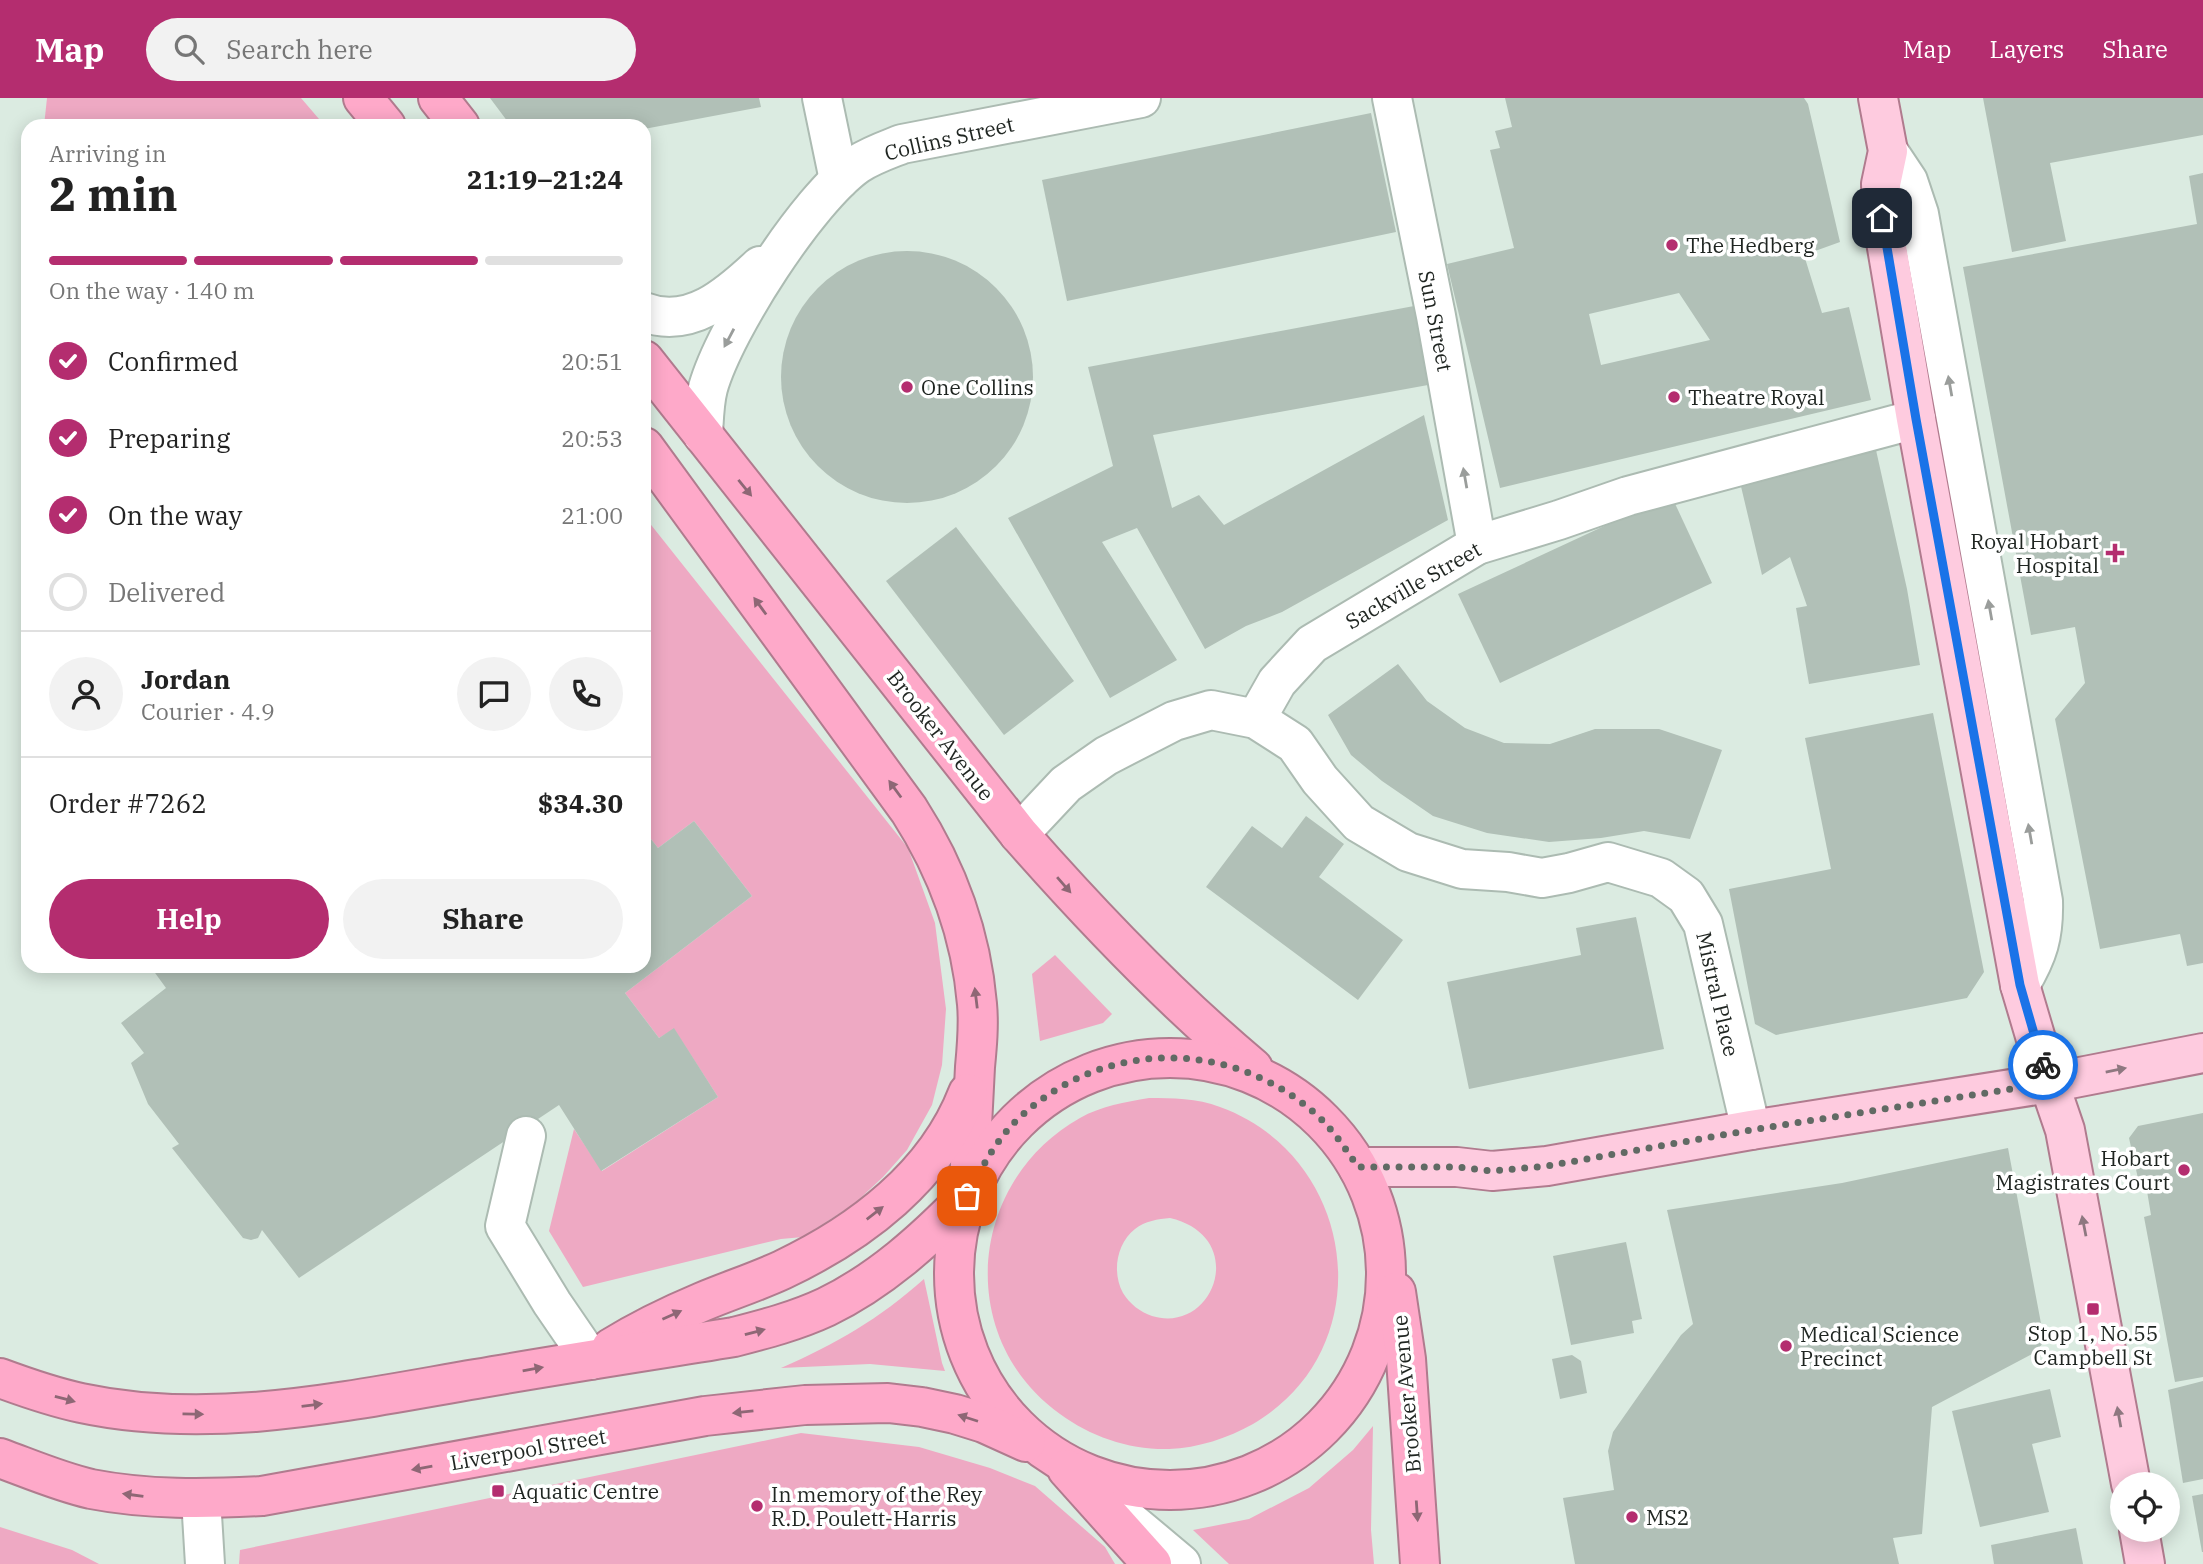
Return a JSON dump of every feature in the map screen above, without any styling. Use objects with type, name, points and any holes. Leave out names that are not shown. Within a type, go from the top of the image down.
[{"type":"highway","points":[[363,98],[380,119]]},
{"type":"highway","points":[[438,98],[454,119]]},
{"type":"highway","name":"Brooker Avenue","points":[[651,368],[1019,834],[1076,899],[1136,961],[1211,1033],[1269,1082]]},
{"type":"highway","points":[[0,1378],[82,1404],[141,1412],[198,1415],[245,1413],[316,1405],[734,1338],[784,1324],[826,1307],[862,1286],[914,1248],[968,1195],[978,1034],[977,1004],[971,962],[948,879],[930,843],[884,774],[651,457]]},
{"type":"highway","points":[[1174,1057],[1232,1066],[1269,1082],[1296,1098],[1320,1118],[1341,1141],[1358,1167],[1371,1195],[1381,1225],[1386,1283],[1377,1339],[1366,1366],[1352,1391],[1322,1427],[1292,1452],[1241,1478],[1185,1490],[1156,1489],[1127,1486],[1076,1469],[1032,1440],[1012,1421],[991,1395],[974,1366],[962,1335],[953,1296],[956,1234],[968,1195],[985,1161],[1014,1122],[1036,1103],[1087,1073],[1115,1064],[1174,1057]]},
{"type":"highway","points":[[591,1360],[663,1319],[798,1262],[864,1221],[905,1186],[938,1150],[971,1088],[975,1066]]},
{"type":"highway","name":"Brooker Avenue","points":[[1381,1225],[1406,1359],[1420,1564]]},
{"type":"highway","name":"Liverpool Street","points":[[0,1458],[90,1488],[141,1496],[201,1499],[262,1496],[705,1416],[805,1405],[888,1404],[922,1407],[984,1423],[1054,1456]]},
{"type":"highway","points":[[1054,1456],[1152,1564]]},
{"type":"main road","points":[[1878,98],[1888,151],[1881,184],[1881,209],[1916,419],[2020,985],[2065,1130],[2129,1472]]},
{"type":"main road","points":[[1358,1167],[1504,1170],[2049,1083],[2203,1053]]},
{"type":"main road","points":[[2141,1542],[2145,1564]]},
{"type":"street","points":[[822,98],[839,180]]},
{"type":"street","name":"Collins Street","points":[[651,314],[671,318],[687,316],[703,310],[728,294],[790,238],[839,180],[857,164],[877,153],[902,144],[1141,98]]},
{"type":"street","name":"Sun Street","points":[[1392,98],[1436,316],[1477,545]]},
{"type":"street","points":[[1888,151],[1908,181],[1919,214],[2042,901],[2040,946],[2020,985]]},
{"type":"street","name":"Collins Street","points":[[703,435],[706,397],[719,358],[746,308],[790,238]]},
{"type":"street","name":"Sackville Street","points":[[1256,719],[1277,682],[1312,644],[1477,545],[1628,496],[1916,419]]},
{"type":"street","points":[[1019,834],[1045,805],[1075,778],[1106,756],[1174,721],[1211,710],[1256,719]]},
{"type":"street","name":"Mistral Place","points":[[1256,719],[1295,744],[1320,780],[1359,822],[1408,852],[1462,869],[1508,872],[1542,878],[1608,862],[1661,878],[1686,896],[1703,924],[1751,1130]]},
{"type":"street","points":[[526,1136],[505,1226],[591,1360]]},
{"type":"street","points":[[1054,1456],[1181,1564]]},
{"type":"street","points":[[201,1499],[205,1564]]},
{"type":"shaded area","points":[[47,98],[301,98],[319,119],[45,119]]},
{"type":"shaded area","points":[[651,525],[908,848],[935,923],[946,1009],[942,1065],[932,1105],[907,1150],[854,1204],[803,1237],[781,1239],[583,1287],[549,1231],[574,1129],[602,1171],[718,1097],[674,1029],[659,1038],[625,993],[752,896],[694,821],[658,848],[651,839]]},
{"type":"shaded area","points":[[1055,955],[1112,1014],[1103,1023],[1040,1041],[1032,974]]},
{"type":"shaded area","points":[[1149,1098],[1176,1098],[1211,1104],[1266,1132],[1302,1167],[1325,1209],[1337,1256],[1336,1303],[1322,1349],[1295,1391],[1243,1429],[1191,1447],[1169,1449],[1140,1447],[1111,1440],[1060,1414],[1026,1382],[1003,1345],[990,1304],[988,1261],[997,1219],[1015,1180],[1043,1146],[1080,1118],[1105,1107]],"holes":[[[1170,1218],[1195,1228],[1210,1244],[1216,1262],[1214,1281],[1206,1298],[1192,1311],[1174,1318],[1152,1316],[1139,1310],[1123,1293],[1118,1277],[1120,1251],[1129,1235],[1147,1222]]]},
{"type":"shaded area","points":[[924,1279],[945,1371],[870,1364],[781,1368],[856,1330]]},
{"type":"shaded area","points":[[1373,1426],[1371,1530],[1374,1564],[1229,1564],[1193,1530],[1249,1519],[1309,1488],[1353,1450]]},
{"type":"shaded area","points":[[801,1433],[919,1447],[990,1468],[1035,1486],[1105,1547],[1115,1564],[239,1564],[240,1550]]},
{"type":"shaded area","points":[[0,1527],[72,1550],[99,1564],[0,1564]]},
{"type":"building","points":[[490,98],[759,98],[761,107],[651,128],[651,119],[506,119]]},
{"type":"building","name":"The Hedberg","points":[[1505,98],[1804,98],[1808,104],[1840,242],[1804,255],[1822,313],[1849,307],[1871,400],[1500,488],[1447,264],[1514,248],[1490,150],[1500,148],[1495,131],[1512,127]],"holes":[[[1679,293],[1710,340],[1601,365],[1589,314]]]},
{"type":"building","points":[[1983,98],[2203,98],[2203,135],[2050,163],[2066,241],[2012,252]]},
{"type":"building","points":[[1371,113],[1396,232],[1067,301],[1042,180]]},
{"type":"building","name":"Royal Hobart Hospital","points":[[2203,173],[2203,963],[2187,966],[2180,934],[2100,949],[2055,719],[2085,683],[2075,627],[2031,635],[1963,267],[2197,224],[2189,176]]},
{"type":"building","name":"One Collins","points":[[895,251],[919,251],[944,256],[967,266],[987,279],[1005,297],[1028,340],[1033,377],[1031,402],[1024,425],[1005,457],[987,475],[944,498],[919,503],[895,503],[870,498],[847,488],[827,475],[809,457],[786,414],[781,389],[781,365],[786,340],[796,317],[809,297],[827,279],[870,256]]},
{"type":"building","points":[[1414,306],[1428,385],[1153,435],[1172,508],[1199,495],[1224,525],[1424,415],[1448,520],[1282,612],[1246,626],[1205,649],[1137,528],[1102,542],[1177,660],[1110,698],[1008,518],[1113,466],[1088,367]]},
{"type":"building","points":[[1866,445],[1876,450],[1907,589],[1920,665],[1809,684],[1796,608],[1807,606],[1790,557],[1762,575],[1739,478]]},
{"type":"building","points":[[1671,495],[1712,583],[1500,683],[1458,594]]},
{"type":"building","points":[[956,527],[1074,681],[1004,735],[886,581]]},
{"type":"building","points":[[1398,664],[1427,701],[1465,728],[1504,743],[1550,744],[1595,729],[1659,729],[1722,750],[1690,839],[1644,831],[1549,842],[1487,833],[1433,816],[1382,781],[1351,755],[1328,715]]},
{"type":"building","points":[[1933,713],[1984,972],[1967,998],[1776,1035],[1755,1024],[1729,889],[1831,869],[1805,738]]},
{"type":"building","points":[[1306,816],[1344,844],[1319,877],[1403,940],[1358,1000],[1206,887],[1252,826],[1282,848]]},
{"type":"building","points":[[694,821],[752,896],[625,993],[659,1038],[674,1028],[718,1097],[601,1171],[559,1105],[299,1278],[262,1230],[258,1238],[243,1238],[172,1148],[179,1144],[148,1104],[131,1063],[144,1053],[121,1023],[166,988],[155,973],[651,973],[651,839],[658,848]]},
{"type":"building","points":[[1636,917],[1664,1049],[1469,1089],[1447,982],[1581,955],[1576,928]]},
{"type":"building","points":[[2203,1113],[2203,1377],[2175,1382],[2144,1217],[2151,1215],[2147,1191],[2141,1192],[2129,1138],[2138,1126]]},
{"type":"building","name":"Medical Science Precinct","points":[[2008,1148],[2043,1334],[2042,1344],[2036,1352],[1932,1407],[1922,1534],[1893,1538],[1899,1564],[1575,1564],[1563,1498],[1614,1490],[1608,1451],[1613,1432],[1681,1335],[1693,1324],[1667,1210],[1842,1183]]},
{"type":"building","points":[[1626,1242],[1642,1319],[1632,1321],[1634,1333],[1571,1345],[1553,1256]]},
{"type":"building","points":[[1572,1355],[1581,1361],[1587,1393],[1560,1399],[1552,1359]]},
{"type":"building","points":[[2203,1381],[2203,1479],[2183,1483],[2168,1390]]},
{"type":"building","points":[[2050,1389],[2061,1437],[2032,1444],[2049,1512],[1980,1527],[1952,1411]]},
{"type":"building","points":[[2203,1494],[2203,1552],[2202,1552],[2192,1496]]},
{"type":"building","points":[[2076,1528],[2083,1564],[1994,1564],[1991,1545]]},
{"type":"way so far","points":[[967,1196],[995,1145],[1014,1122],[1036,1103],[1087,1073],[1115,1064],[1147,1059],[1174,1057],[1203,1060],[1232,1066],[1269,1082],[1296,1098],[1320,1118],[1341,1141],[1358,1167],[1457,1167],[1492,1171],[1547,1166],[1751,1130],[2049,1083],[2043,1065]]},
{"type":"place","name":"The Hedberg","points":[[1672,245]]},
{"type":"place","name":"One Collins","points":[[907,387]]},
{"type":"place","name":"Theatre Royal","points":[[1674,397]]},
{"type":"place","name":"Royal Hobart Hospital","points":[[2115,553]]},
{"type":"place","name":"Hobart Magistrates Court","points":[[2184,1170]]},
{"type":"place","name":"Stop 1, No.55 Campbell St","points":[[2093,1309]]},
{"type":"place","name":"Medical Science Precinct","points":[[1786,1346]]},
{"type":"place","name":"Aquatic Centre","points":[[498,1491]]},
{"type":"place","name":"In memory of the Rey R.D. Poulett-Harris","points":[[757,1506]]},
{"type":"place","name":"MS2","points":[[1632,1517]]},
{"type":"route","points":[[1882,218],[1916,419],[2020,985],[2043,1065]]}]
